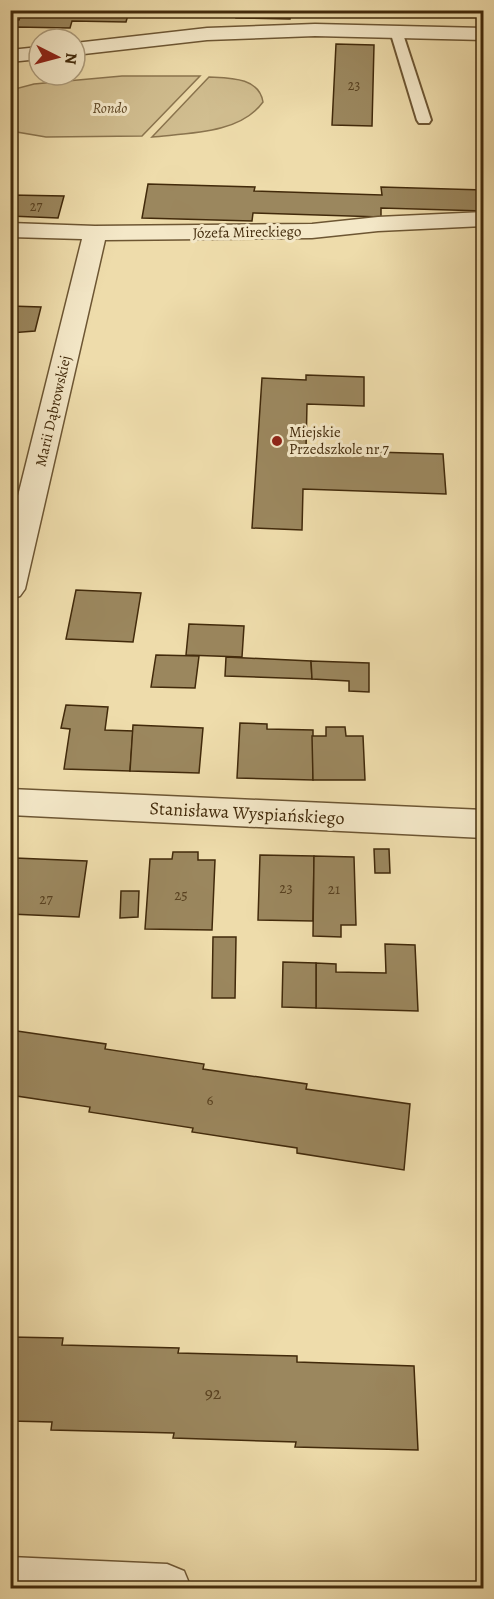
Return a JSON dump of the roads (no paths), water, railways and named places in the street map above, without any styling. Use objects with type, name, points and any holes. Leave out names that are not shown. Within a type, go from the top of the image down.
[{"type":"street","points":[[87,48],[207,34],[315,30],[483,34]]},
{"type":"street","points":[[10,56],[27,54]]},
{"type":"street","name":"Józefa Mireckiego","points":[[10,230],[96,233],[312,231],[378,224],[483,219]]},
{"type":"street","name":"Marii Dąbrowskiej","points":[[10,589],[96,233]]},
{"type":"street","name":"Stanisława Wyspiańskiego","points":[[10,802],[483,824]]},
{"type":"street","points":[[10,1581],[167,1588]]},
{"type":"lane","points":[[396,32],[424,120]]},
{"type":"place","name":"Miejskie Przedszkole nr 7","points":[[277,441]]},
{"type":"park label","name":"Rondo","points":[[110,108]]}]
